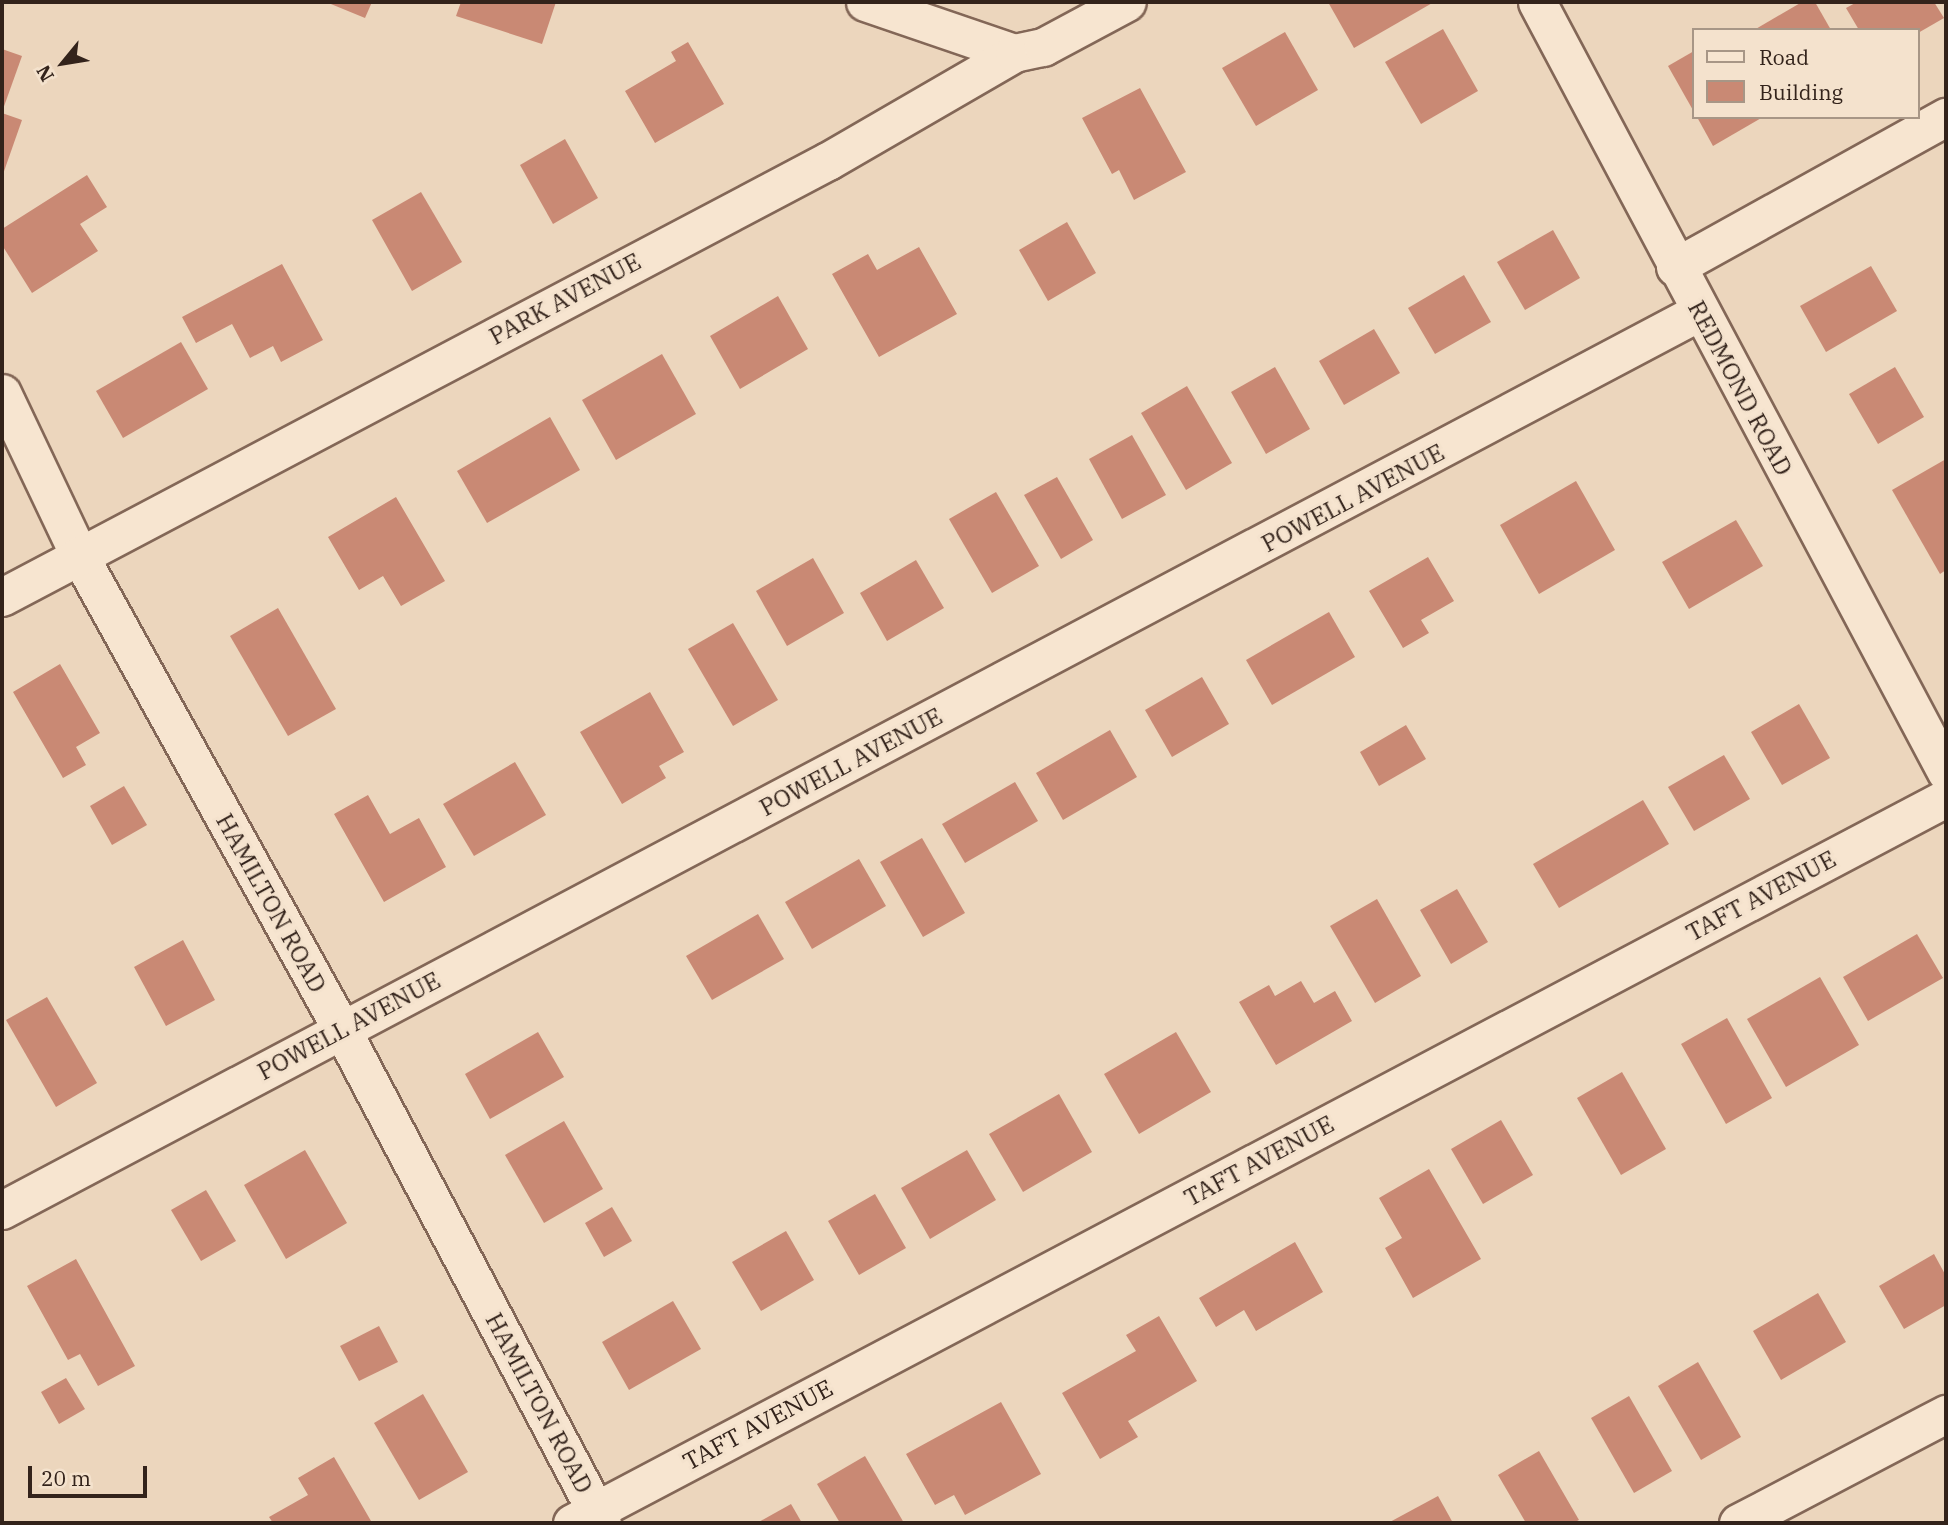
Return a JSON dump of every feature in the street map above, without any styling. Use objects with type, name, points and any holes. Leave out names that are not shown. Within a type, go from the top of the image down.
[{"type":"street","points":[[865,2],[1014,52]]},
{"type":"street","name":"PARK AVENUE","points":[[2,597],[828,161],[1014,52],[1043,47],[1127,2]]},
{"type":"street","name":"REDMOND ROAD","points":[[1537,2],[1675,267],[1946,772]]},
{"type":"street","points":[[1675,267],[1946,117]]},
{"type":"street","name":"POWELL AVENUE","points":[[2,1210],[1699,312]]},
{"type":"street","name":"HAMILTON ROAD","points":[[2,393],[79,555],[342,1030],[590,1519]]},
{"type":"street","name":"TAFT AVENUE","points":[[590,1519],[1946,798]]},
{"type":"street","points":[[1738,1523],[1946,1414]]},
{"type":"building","points":[[326,2],[372,2],[365,18]]},
{"type":"building","points":[[461,2],[556,2],[542,44],[456,16]]},
{"type":"building","points":[[1328,2],[1434,2],[1354,48]]},
{"type":"building","points":[[1802,2],[1815,2],[1830,28],[1757,28]]},
{"type":"building","points":[[1857,2],[1934,2],[1944,18],[1920,32],[1920,28],[1858,28],[1846,8]]},
{"type":"building","points":[[1443,29],[1478,91],[1421,124],[1385,62]]},
{"type":"building","points":[[1285,32],[1318,90],[1256,126],[1222,68]]},
{"type":"building","points":[[688,42],[724,104],[655,143],[625,91],[676,61],[671,52]]},
{"type":"building","points":[[2,49],[22,56],[2,112]]},
{"type":"building","points":[[1692,52],[1692,108],[1668,66]]},
{"type":"building","points":[[1140,88],[1186,172],[1134,200],[1119,170],[1112,174],[1082,118]]},
{"type":"building","points":[[2,113],[22,120],[2,177]]},
{"type":"building","points":[[1698,119],[1760,119],[1713,146]]},
{"type":"building","points":[[565,139],[598,198],[553,224],[520,165]]},
{"type":"building","points":[[87,175],[107,207],[80,224],[98,251],[32,293],[2,245],[2,229]]},
{"type":"building","points":[[421,192],[462,262],[412,291],[372,220]]},
{"type":"building","points":[[1067,222],[1096,273],[1048,301],[1019,250]]},
{"type":"building","points":[[1553,230],[1580,278],[1525,310],[1497,262]]},
{"type":"building","points":[[919,247],[957,314],[879,357],[832,274],[868,254],[877,270]]},
{"type":"building","points":[[282,264],[323,340],[281,362],[273,346],[250,358],[232,324],[196,343],[182,317]]},
{"type":"building","points":[[1871,266],[1897,311],[1826,352],[1800,306]]},
{"type":"building","points":[[1464,275],[1491,322],[1435,354],[1408,308]]},
{"type":"building","points":[[778,296],[808,349],[740,389],[710,336]]},
{"type":"building","points":[[1374,329],[1400,373],[1344,405],[1319,361]]},
{"type":"building","points":[[181,342],[208,389],[123,438],[96,391]]},
{"type":"building","points":[[662,354],[696,414],[616,460],[582,400]]},
{"type":"building","points":[[1275,367],[1310,429],[1266,454],[1231,392]]},
{"type":"building","points":[[1895,367],[1924,417],[1878,444],[1849,394]]},
{"type":"building","points":[[1187,386],[1232,463],[1186,490],[1141,413]]},
{"type":"building","points":[[550,417],[580,470],[487,523],[457,471]]},
{"type":"building","points":[[1132,435],[1166,495],[1122,519],[1089,459]]},
{"type":"building","points":[[1946,459],[1946,570],[1940,574],[1892,490]]},
{"type":"building","points":[[1057,477],[1093,540],[1061,559],[1024,495]]},
{"type":"building","points":[[1576,481],[1615,550],[1539,594],[1500,525]]},
{"type":"building","points":[[996,492],[1039,566],[992,593],[949,519]]},
{"type":"building","points":[[396,497],[445,581],[401,606],[383,576],[359,590],[328,537]]},
{"type":"building","points":[[1736,520],[1763,566],[1689,609],[1662,562]]},
{"type":"building","points":[[1428,557],[1454,601],[1421,620],[1429,633],[1403,648],[1369,591]]},
{"type":"building","points":[[813,558],[844,613],[787,646],[756,591]]},
{"type":"building","points":[[916,560],[944,608],[887,641],[860,593]]},
{"type":"building","points":[[278,608],[336,709],[288,736],[230,636]]},
{"type":"building","points":[[1329,612],[1355,657],[1272,705],[1246,660]]},
{"type":"building","points":[[733,623],[778,700],[733,726],[688,649]]},
{"type":"building","points":[[60,664],[100,733],[76,747],[86,765],[63,778],[13,692]]},
{"type":"building","points":[[1202,677],[1229,724],[1172,757],[1145,710]]},
{"type":"building","points":[[650,692],[684,752],[659,766],[666,778],[622,804],[580,732]]},
{"type":"building","points":[[1799,704],[1830,758],[1782,785],[1751,732]]},
{"type":"building","points":[[1406,725],[1426,759],[1379,786],[1360,752]]},
{"type":"building","points":[[1110,730],[1137,777],[1063,820],[1036,773]]},
{"type":"building","points":[[1724,755],[1750,799],[1694,831],[1668,787]]},
{"type":"building","points":[[515,762],[546,815],[474,856],[443,804]]},
{"type":"building","points":[[1015,782],[1038,821],[965,863],[942,824]]},
{"type":"building","points":[[124,786],[147,825],[112,845],[90,806]]},
{"type":"building","points":[[368,795],[390,834],[419,818],[446,867],[384,902],[334,814]]},
{"type":"building","points":[[1643,800],[1669,844],[1559,908],[1533,864]]},
{"type":"building","points":[[922,838],[965,913],[923,937],[880,862]]},
{"type":"building","points":[[859,859],[886,906],[812,949],[785,902]]},
{"type":"building","points":[[1457,889],[1488,942],[1451,964],[1420,910]]},
{"type":"building","points":[[1377,899],[1421,976],[1375,1003],[1330,926]]},
{"type":"building","points":[[758,914],[784,959],[712,1000],[686,956]]},
{"type":"building","points":[[1917,934],[1943,978],[1868,1021],[1843,977]]},
{"type":"building","points":[[183,940],[215,1000],[166,1026],[134,967]]},
{"type":"building","points":[[1820,977],[1859,1045],[1786,1087],[1747,1019]]},
{"type":"building","points":[[1301,981],[1314,1003],[1335,991],[1352,1021],[1276,1065],[1239,1002],[1269,985],[1275,996]]},
{"type":"building","points":[[47,997],[97,1083],[56,1107],[6,1020]]},
{"type":"building","points":[[1727,1018],[1772,1098],[1726,1124],[1681,1044]]},
{"type":"building","points":[[538,1032],[564,1077],[490,1119],[465,1074]]},
{"type":"building","points":[[1176,1032],[1211,1092],[1139,1134],[1104,1074]]},
{"type":"building","points":[[1622,1072],[1666,1149],[1621,1175],[1577,1098]]},
{"type":"building","points":[[1059,1094],[1092,1152],[1023,1192],[989,1134]]},
{"type":"building","points":[[1501,1120],[1533,1175],[1483,1204],[1451,1149]]},
{"type":"building","points":[[564,1121],[603,1189],[544,1223],[505,1155]]},
{"type":"building","points":[[305,1150],[347,1223],[286,1259],[244,1185]]},
{"type":"building","points":[[967,1150],[996,1200],[930,1239],[901,1188]]},
{"type":"building","points":[[1429,1169],[1481,1259],[1413,1298],[1385,1248],[1402,1238],[1379,1198]]},
{"type":"building","points":[[206,1190],[236,1241],[201,1261],[171,1210]]},
{"type":"building","points":[[875,1194],[906,1248],[859,1275],[828,1221]]},
{"type":"building","points":[[612,1207],[632,1241],[604,1257],[585,1223]]},
{"type":"building","points":[[786,1231],[814,1280],[761,1311],[732,1262]]},
{"type":"building","points":[[1295,1242],[1323,1292],[1256,1331],[1244,1310],[1216,1327],[1199,1298]]},
{"type":"building","points":[[1934,1254],[1946,1276],[1946,1305],[1904,1329],[1879,1286]]},
{"type":"building","points":[[76,1259],[135,1366],[98,1386],[80,1354],[68,1360],[27,1286]]},
{"type":"building","points":[[1818,1293],[1846,1342],[1781,1380],[1753,1331]]},
{"type":"building","points":[[673,1301],[701,1349],[629,1390],[602,1342]]},
{"type":"building","points":[[1159,1316],[1197,1381],[1128,1421],[1138,1437],[1100,1459],[1062,1393],[1136,1351],[1126,1335]]},
{"type":"building","points":[[379,1326],[398,1362],[359,1381],[340,1346]]},
{"type":"building","points":[[1698,1362],[1741,1437],[1701,1460],[1658,1386]]},
{"type":"building","points":[[66,1378],[85,1409],[59,1424],[41,1392]]},
{"type":"building","points":[[423,1394],[468,1472],[419,1500],[374,1423]]},
{"type":"building","points":[[1629,1396],[1672,1471],[1634,1493],[1591,1418]]},
{"type":"building","points":[[1001,1402],[1041,1474],[965,1515],[954,1495],[935,1505],[906,1454]]},
{"type":"building","points":[[1539,1451],[1579,1520],[1573,1523],[1526,1523],[1498,1475]]},
{"type":"building","points":[[865,1456],[904,1523],[840,1523],[817,1484]]},
{"type":"building","points":[[334,1457],[371,1521],[273,1523],[269,1517],[308,1495],[298,1478]]},
{"type":"building","points":[[1438,1496],[1453,1523],[1388,1523]]},
{"type":"building","points":[[791,1504],[802,1523],[757,1523]]}]
